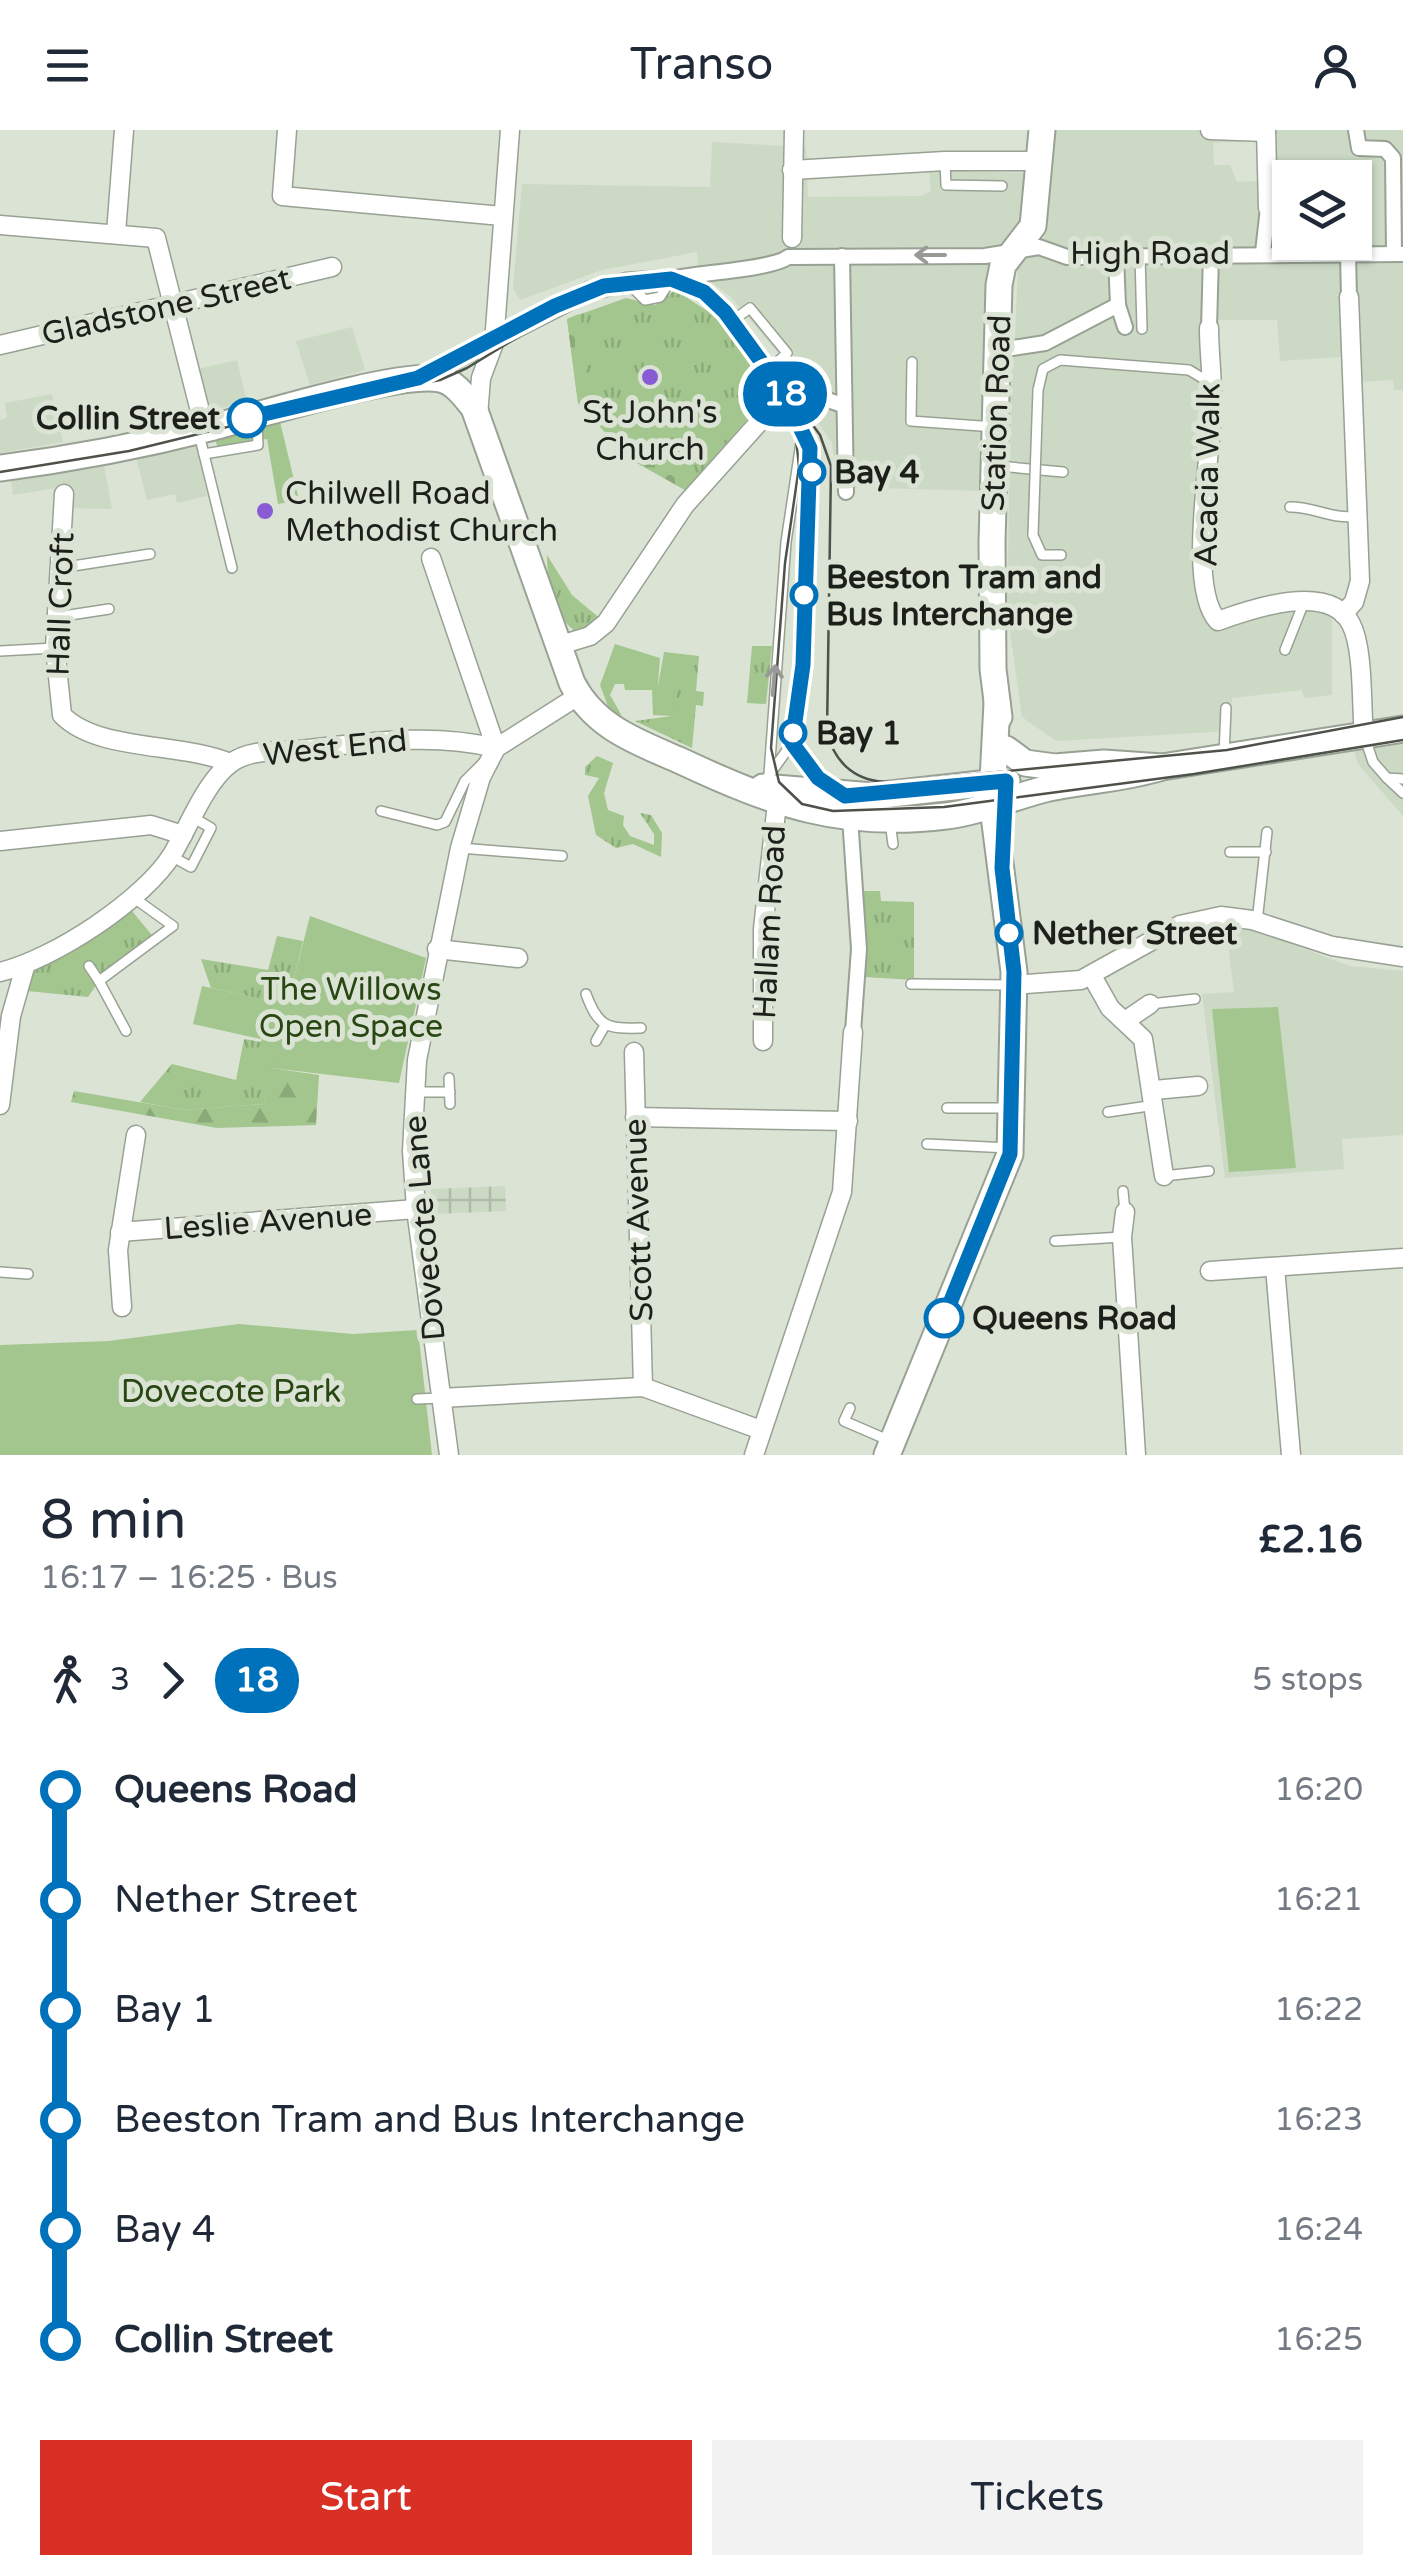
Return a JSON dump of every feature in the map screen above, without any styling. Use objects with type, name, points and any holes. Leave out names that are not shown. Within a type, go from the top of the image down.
[{"type":"main road","name":"Station Road","points":[[889,1448],[1007,1170],[1011,1148],[1014,985],[1002,868],[992,542],[1000,274],[1033,226],[1042,130]]},
{"type":"main road","points":[[0,468],[96,454],[431,379],[466,398],[478,418],[578,696],[608,727],[719,779],[848,806],[891,831],[946,816],[1055,767]]},
{"type":"main road","name":"Station Road","points":[[997,703],[1006,749],[1000,792]]},
{"type":"main road","points":[[771,789],[772,797],[810,813],[1122,780],[1162,768],[1403,729]]},
{"type":"main road","points":[[1006,749],[1025,763],[1055,767],[1104,762],[1162,768]]},
{"type":"street","points":[[116,233],[124,130]]},
{"type":"street","points":[[287,130],[282,196],[502,216]]},
{"type":"street","points":[[478,418],[481,378],[494,342],[510,130]]},
{"type":"street","points":[[788,257],[792,238],[794,130]]},
{"type":"street","points":[[1210,130],[1266,131],[1268,208],[1263,252]]},
{"type":"street","points":[[1356,130],[1360,148],[1384,149],[1393,158],[1399,254]]},
{"type":"street","points":[[792,170],[945,161],[1039,161]]},
{"type":"street","points":[[0,225],[152,236],[160,245],[200,430]]},
{"type":"street","name":"High Road","points":[[671,279],[778,264],[788,257],[985,256],[1039,247],[1067,256],[1116,258],[1272,253]]},
{"type":"street","name":"High Road","points":[[1372,257],[1399,254]]},
{"type":"street","points":[[842,256],[846,492]]},
{"type":"street","name":"Acacia Walk","points":[[1211,256],[1208,382],[1212,401],[1201,561],[1212,614],[1218,621],[1304,602],[1328,605],[1343,614]]},
{"type":"street","points":[[1116,258],[1118,305],[1125,327]]},
{"type":"street","points":[[1348,260],[1342,371],[1358,516],[1360,581],[1354,602],[1343,614],[1356,641],[1364,734]]},
{"type":"street","name":"Gladstone Street","points":[[0,345],[332,268]]},
{"type":"street","points":[[431,379],[569,300],[627,282],[671,279]]},
{"type":"street","points":[[1000,350],[1046,343],[1118,305]]},
{"type":"street","points":[[431,379],[494,342]]},
{"type":"street","points":[[782,390],[796,389],[842,405]]},
{"type":"street","points":[[557,646],[590,636],[606,623],[685,505],[762,419],[770,417]]},
{"type":"street","name":"Hall Croft","points":[[64,494],[55,648],[57,703],[62,715],[79,730],[207,753],[230,763]]},
{"type":"street","points":[[431,558],[493,754],[578,696]]},
{"type":"street","name":"West End","points":[[25,967],[134,898],[172,856],[230,763],[254,754],[395,737],[467,742],[493,754]]},
{"type":"street","name":"Dovecote Lane","points":[[449,1455],[416,1210],[412,1092],[437,948],[460,848],[493,754]]},
{"type":"street","name":"Hallam Road","points":[[762,1041],[771,789]]},
{"type":"street","points":[[754,1455],[842,1192],[859,950],[848,806]]},
{"type":"street","points":[[0,841],[151,825],[183,835]]},
{"type":"street","points":[[1014,985],[1092,976],[1192,920],[1236,916],[1332,946],[1403,957]]},
{"type":"street","points":[[437,948],[518,958]]},
{"type":"street","points":[[0,972],[25,967],[11,1016],[0,1104]]},
{"type":"street","points":[[1092,976],[1110,1008],[1142,1040],[1164,1176]]},
{"type":"street","points":[[1125,1021],[1150,1004]]},
{"type":"street","name":"Scott Avenue","points":[[634,1052],[644,1387]]},
{"type":"street","points":[[1154,1098],[1198,1086]]},
{"type":"street","points":[[635,1117],[848,1121]]},
{"type":"street","name":"Leslie Avenue","points":[[122,1306],[120,1232],[136,1136]]},
{"type":"street","name":"Leslie Avenue","points":[[120,1232],[416,1210]]},
{"type":"street","points":[[1125,1212],[1122,1237],[1136,1455]]},
{"type":"street","points":[[1210,1271],[1403,1258]]},
{"type":"street","points":[[1275,1267],[1291,1455]]},
{"type":"street","points":[[442,1398],[644,1387],[762,1430]]},
{"type":"lane","points":[[945,161],[946,185],[1002,186]]},
{"type":"lane","points":[[1140,256],[1142,329]]},
{"type":"lane","points":[[671,279],[704,292],[732,322],[782,390],[810,448],[803,665],[792,743],[771,789]]},
{"type":"lane","points":[[732,322],[750,308],[787,353],[768,370]]},
{"type":"lane","points":[[1061,555],[1042,555],[1033,535],[1042,368],[1060,360],[1189,370],[1205,376],[1208,382]]},
{"type":"lane","points":[[912,362],[911,420],[998,427]]},
{"type":"lane","points":[[771,789],[786,542],[801,458],[801,429]]},
{"type":"lane","points":[[200,430],[232,568]]},
{"type":"lane","points":[[996,464],[1010,470],[1063,472]]},
{"type":"lane","points":[[1290,508],[1314,507],[1337,519],[1358,516]]},
{"type":"lane","points":[[60,568],[150,554]]},
{"type":"lane","points":[[1284,650],[1304,602]]},
{"type":"lane","points":[[56,617],[109,609]]},
{"type":"lane","points":[[0,651],[55,648]]},
{"type":"lane","points":[[1224,760],[1226,708]]},
{"type":"lane","points":[[1364,734],[1373,762],[1403,793]]},
{"type":"lane","points":[[792,743],[818,778],[848,806]]},
{"type":"lane","points":[[381,811],[437,824],[445,822],[470,773],[493,754]]},
{"type":"lane","points":[[1387,778],[1403,779]]},
{"type":"lane","points":[[172,856],[190,867],[211,828],[194,818]]},
{"type":"lane","points":[[1257,922],[1267,832]]},
{"type":"lane","points":[[460,848],[562,856]]},
{"type":"lane","points":[[1230,852],[1266,852]]},
{"type":"lane","points":[[99,981],[172,926],[134,898]]},
{"type":"lane","points":[[89,966],[126,1031]]},
{"type":"lane","points":[[911,984],[1014,985]]},
{"type":"lane","points":[[586,994],[597,1022],[604,1028],[638,1028],[634,1052]]},
{"type":"lane","points":[[1150,1004],[1195,999]]},
{"type":"lane","points":[[596,1040],[604,1028]]},
{"type":"lane","points":[[450,1078],[450,1104]]},
{"type":"lane","points":[[412,1092],[450,1092]]},
{"type":"lane","points":[[1108,1112],[1154,1098]]},
{"type":"lane","points":[[947,1108],[1012,1108]]},
{"type":"lane","points":[[927,1144],[1011,1148]]},
{"type":"lane","points":[[1164,1176],[1209,1170]]},
{"type":"lane","points":[[1123,1191],[1125,1212]]},
{"type":"lane","points":[[1055,1241],[1122,1237]]},
{"type":"lane","points":[[0,1272],[28,1274]]},
{"type":"lane","points":[[416,1399],[442,1398]]},
{"type":"lane","points":[[850,1408],[844,1421],[889,1448]]},
{"type":"shaded area","points":[[1052,130],[1252,130],[1252,141],[1213,143],[1214,165],[1230,165],[1237,182],[1272,180],[1272,260],[1372,260],[1372,160],[1274,160],[1274,130],[1403,130],[1403,390],[1394,390],[1393,380],[1357,382],[1355,356],[1280,361],[1277,320],[1206,320],[1198,564],[1208,613],[1283,606],[1332,610],[1332,695],[1304,698],[1302,690],[1232,698],[1231,731],[1056,741],[1022,717],[1004,590],[1008,567],[1009,464],[1004,464],[1009,342],[1015,339],[1018,261],[1045,237]]},
{"type":"shaded area","points":[[712,142],[806,147],[808,197],[920,196],[931,191],[929,170],[1024,173],[1020,222],[986,275],[991,312],[987,491],[837,487],[832,443],[785,373],[792,370],[730,296],[699,273],[697,252],[602,270],[520,300],[513,288],[522,184],[710,187]]},
{"type":"shaded area","points":[[352,327],[365,370],[310,385],[296,341]]},
{"type":"shaded area","points":[[237,360],[247,402],[208,411],[198,369]]},
{"type":"shaded area","points":[[52,394],[63,442],[0,453],[0,420],[7,418],[5,403]]},
{"type":"shaded area","points":[[196,442],[207,496],[177,503],[175,494],[147,500],[136,457]]},
{"type":"shaded area","points":[[104,464],[112,509],[69,508],[69,486],[13,495],[11,480]]},
{"type":"shaded area","points":[[1403,743],[1403,816],[1358,764],[1354,750]]},
{"type":"shaded area","points":[[1226,930],[1254,930],[1350,966],[1403,971],[1403,1135],[1342,1139],[1344,1169],[1225,1178],[1202,994],[1234,992]]},
{"type":"shaded area","points":[[505,1186],[506,1211],[435,1214],[431,1189]]},
{"type":"green space","points":[[675,290],[715,316],[759,377],[748,388],[761,404],[685,490],[630,459],[578,403],[567,319],[626,298],[655,305]]},
{"type":"green space","points":[[579,314],[586,374],[596,406],[619,435],[685,490],[630,459],[578,403],[567,319]]},
{"type":"green space","points":[[280,422],[299,500],[278,504],[267,439],[217,446],[215,438]]},
{"type":"green space","points":[[547,555],[572,595],[602,620],[579,633],[563,619],[548,576]]},
{"type":"green space","points":[[615,644],[660,658],[658,685],[674,685],[673,716],[653,715],[652,690],[625,690],[624,684],[615,684],[610,695],[622,716],[609,709],[600,685]]},
{"type":"green space","points":[[752,646],[772,646],[766,704],[747,703]]},
{"type":"green space","points":[[664,652],[699,656],[696,691],[704,692],[703,706],[696,705],[692,748],[635,721],[672,716],[658,686]]},
{"type":"green space","points":[[597,756],[613,763],[604,793],[608,810],[624,816],[623,825],[630,836],[654,845],[654,834],[640,813],[651,815],[662,833],[661,857],[633,844],[616,848],[596,835],[588,796],[599,778],[585,775],[585,767]]},
{"type":"green space","points":[[859,891],[880,891],[881,901],[914,902],[914,980],[864,977]]},
{"type":"green space","points":[[132,911],[156,940],[99,981],[88,997],[27,991],[34,972]]},
{"type":"green space","name":"The Willows Open Space","points":[[310,916],[426,958],[399,1083],[271,1068]]},
{"type":"green space","points":[[277,936],[303,941],[264,1104],[184,1110],[140,1102],[172,1064],[236,1080],[244,1039],[261,1042],[269,1001],[211,988],[201,959],[268,970]]},
{"type":"green space","points":[[202,986],[270,1001],[261,1039],[193,1024]]},
{"type":"green space","points":[[1278,1007],[1296,1168],[1229,1172],[1212,1009]]},
{"type":"green space","points":[[271,1068],[319,1075],[316,1125],[217,1128],[71,1102],[74,1091],[184,1110],[264,1104]]},
{"type":"green space","name":"Dovecote Park","points":[[239,1324],[353,1334],[418,1330],[432,1455],[0,1455],[0,1345],[109,1341]]},
{"type":"tram line","points":[[0,472],[129,451],[338,400],[440,380],[467,368],[582,298],[630,286],[669,284],[694,292],[720,313],[779,394],[795,427],[799,467],[785,563],[771,748],[779,782],[802,804],[833,811],[944,807],[1194,774],[1403,740]]},
{"type":"tram line","points":[[400,376],[438,363],[509,326]]},
{"type":"tram line","points":[[790,394],[820,435],[831,466],[827,732],[842,763],[859,775],[892,782],[1227,750],[1403,717]]},
{"type":"bus line","name":"18","points":[[247,418],[418,378],[494,342],[555,306],[616,284],[679,281],[704,292],[725,312],[793,407],[810,448],[803,665],[792,743],[818,778],[845,796],[1006,781],[1002,868],[1014,972],[1010,1154],[1007,1170],[944,1318]]},
{"type":"place","name":"St John's Church","points":[[650,377]]},
{"type":"place","name":"Collin Street","points":[[247,418]]},
{"type":"place","name":"Bay 4","points":[[812,472]]},
{"type":"place","name":"Chilwell Road Methodist Church","points":[[265,511]]},
{"type":"place","name":"Beeston Tram and Bus Interchange","points":[[804,595]]},
{"type":"place","name":"Bay 1","points":[[793,733]]},
{"type":"place","name":"Nether Street","points":[[1009,933]]},
{"type":"place","name":"Queens Road","points":[[944,1318]]}]
